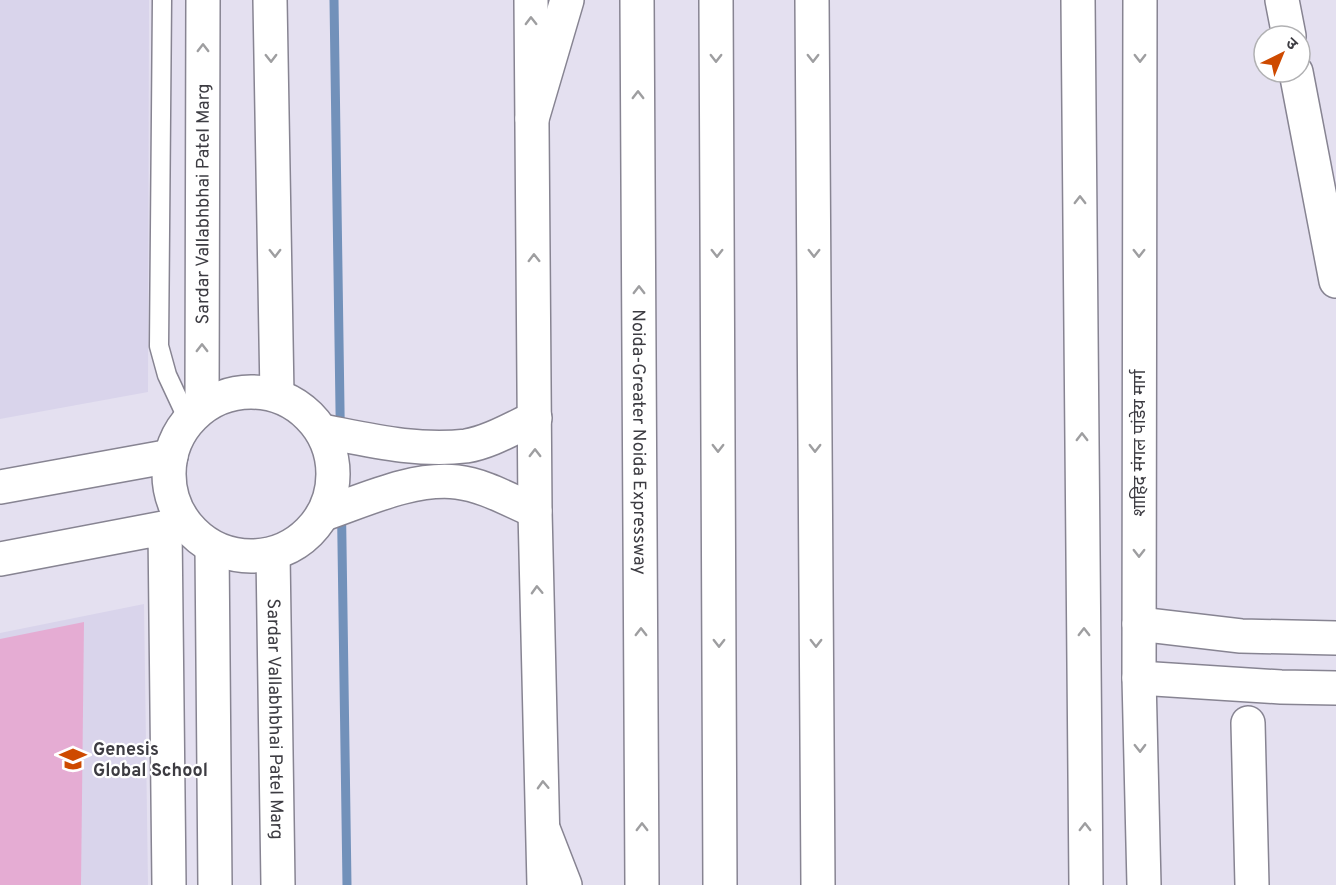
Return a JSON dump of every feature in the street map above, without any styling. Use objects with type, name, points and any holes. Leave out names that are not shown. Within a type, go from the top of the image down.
[{"type":"main road","name":"Sardar Vallabhbhai Patel Marg","points":[[195,413],[203,0]]},
{"type":"main road","points":[[270,0],[278,395]]},
{"type":"main road","points":[[531,0],[535,511],[544,885]]},
{"type":"main road","points":[[532,119],[567,0]]},
{"type":"main road","name":"Noida-Greater Noida Expressway","points":[[637,0],[642,885]]},
{"type":"main road","points":[[716,0],[720,885]]},
{"type":"main road","points":[[812,0],[818,885]]},
{"type":"main road","points":[[1078,0],[1086,885]]},
{"type":"main road","name":"शाहिद मंगल पांडेय मार्ग","points":[[1140,0],[1138,624],[1144,885]]},
{"type":"main road","points":[[1282,0],[1287,24]]},
{"type":"main road","points":[[1298,84],[1336,281]]},
{"type":"main road","name":"Sardar Vallabhbhai Patel Marg","points":[[238,392],[278,395],[303,409],[322,431],[333,458],[333,487],[324,514],[302,539],[273,554],[242,556],[212,547],[175,526],[170,491],[171,456],[177,436],[195,413],[238,392]]},
{"type":"main road","points":[[322,431],[388,444],[429,448],[467,446],[535,418]]},
{"type":"main road","points":[[0,487],[171,456]]},
{"type":"main road","points":[[324,514],[398,489],[431,482],[458,482],[535,511]]},
{"type":"main road","points":[[0,559],[175,526],[170,885]]},
{"type":"main road","points":[[212,547],[215,885]]},
{"type":"main road","name":"Sardar Vallabhbhai Patel Marg","points":[[273,554],[278,885]]},
{"type":"main road","points":[[1138,624],[1231,635],[1336,638]]},
{"type":"main road","points":[[1264,636],[1267,687]]},
{"type":"main road","points":[[1139,678],[1267,687],[1336,688]]},
{"type":"main road","points":[[1248,723],[1252,885]]},
{"type":"main road","points":[[544,831],[565,885]]},
{"type":"lane","points":[[162,0],[159,346],[167,375],[195,413]]},
{"type":"shaded area","points":[[0,0],[149,0],[148,392],[0,419]]},
{"type":"shaded area","name":"Genesis Global School","points":[[144,604],[148,885],[0,885],[0,633]]},
{"type":"shaded area","points":[[84,622],[81,885],[0,885],[0,639]]},
{"type":"waterway","points":[[334,0],[347,885]]},
{"type":"place","name":"Genesis Global School","points":[[73,759]]}]
